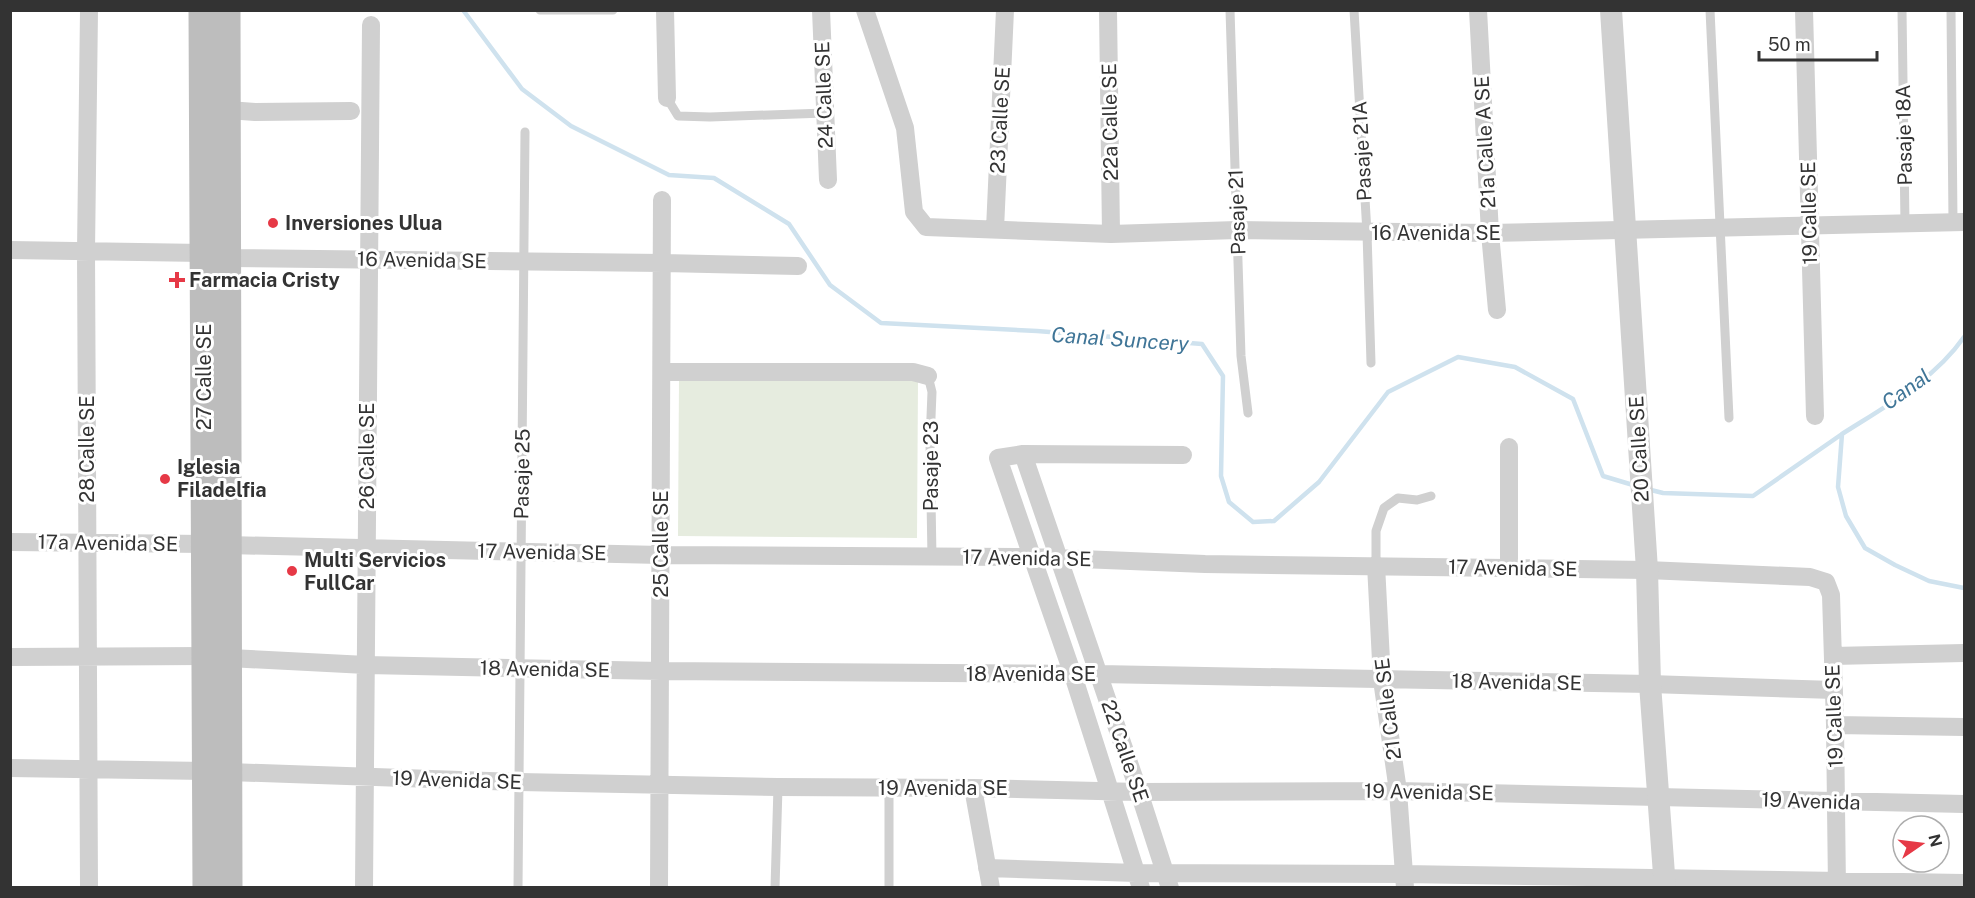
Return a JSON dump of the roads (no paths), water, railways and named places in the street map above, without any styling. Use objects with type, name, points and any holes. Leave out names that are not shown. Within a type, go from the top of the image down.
[{"type":"main road","name":"27 Calle SE","points":[[202,10],[215,256],[217,545],[217,771],[206,888]]},
{"type":"main road","name":"27 Calle SE","points":[[215,256],[228,110],[227,10]]},
{"type":"main road","name":"27 Calle SE","points":[[217,771],[229,888]]},
{"type":"street","name":"28 Calle SE","points":[[89,10],[86,251],[89,888]]},
{"type":"street","points":[[665,10],[667,98]]},
{"type":"street","name":"24 Calle SE","points":[[821,10],[828,180]]},
{"type":"street","name":"16 Avenida SE","points":[[865,10],[904,128],[914,212],[926,227],[1111,234],[1237,230],[1490,233],[1959,222]]},
{"type":"street","name":"23 Calle SE","points":[[995,229],[1005,10]]},
{"type":"street","name":"22a Calle SE","points":[[1108,10],[1111,234]]},
{"type":"street","name":"21a Calle A SE","points":[[1478,10],[1490,233],[1497,310]]},
{"type":"street","name":"20 Calle SE","points":[[1611,10],[1647,570],[1650,684],[1665,883]]},
{"type":"street","name":"19 Calle SE","points":[[1804,10],[1815,416]]},
{"type":"street","name":"26 Calle SE","points":[[364,888],[371,25]]},
{"type":"street","points":[[228,110],[351,111]]},
{"type":"street","name":"25 Calle SE","points":[[659,888],[662,200]]},
{"type":"street","name":"16 Avenida SE","points":[[10,250],[215,256],[798,266]]},
{"type":"street","points":[[662,372],[913,372],[928,376]]},
{"type":"street","points":[[1509,447],[1509,567]]},
{"type":"street","points":[[1023,454],[1183,455]]},
{"type":"street","name":"22 Calle SE","points":[[1139,880],[1073,675],[998,458],[1023,454],[1167,880]]},
{"type":"street","name":"17a Avenida SE","points":[[10,542],[217,545]]},
{"type":"street","name":"17 Avenida SE","points":[[217,545],[661,555],[1031,557],[1205,564],[1647,570],[1810,577],[1826,582]]},
{"type":"street","name":"21 Calle SE","points":[[1376,565],[1382,680],[1398,791],[1405,881]]},
{"type":"street","name":"19 Calle SE","points":[[1826,582],[1830,595],[1833,656],[1837,884]]},
{"type":"street","points":[[1833,656],[1965,653]]},
{"type":"street","name":"18 Avenida SE","points":[[10,657],[217,657],[366,665],[661,671],[1099,674],[1650,684],[1834,690]]},
{"type":"street","points":[[1835,725],[1965,727]]},
{"type":"street","name":"19 Avenida SE","points":[[10,768],[217,771],[519,782],[778,787],[1139,792],[1398,791],[1658,796]]},
{"type":"street","points":[[973,788],[990,888]]},
{"type":"street","name":"19 Avenida","points":[[1658,796],[1965,804]]},
{"type":"street","points":[[987,868],[1139,880],[1965,883]]},
{"type":"lane","points":[[540,10],[613,10]]},
{"type":"lane","name":"Pasaje 21","points":[[1230,10],[1240,356],[1248,413]]},
{"type":"lane","name":"Pasaje 21A","points":[[1354,10],[1367,233],[1371,363]]},
{"type":"lane","points":[[1710,10],[1729,418]]},
{"type":"lane","name":"Pasaje 18A","points":[[1902,10],[1905,224]]},
{"type":"lane","points":[[1951,10],[1959,222]]},
{"type":"lane","points":[[667,98],[678,116],[825,113]]},
{"type":"lane","name":"Pasaje 25","points":[[518,888],[525,132]]},
{"type":"lane","name":"Pasaje 23","points":[[928,376],[932,392],[930,442],[932,557]]},
{"type":"lane","points":[[1376,565],[1376,531],[1384,508],[1398,498],[1417,500],[1431,496]]},
{"type":"lane","points":[[775,888],[778,787]]},
{"type":"lane","points":[[889,788],[889,888]]},
{"type":"waterway","name":"Canal Suncery","points":[[463,10],[522,89],[571,126],[669,175],[714,178],[789,224],[830,285],[881,323],[1037,331],[1202,344],[1223,376],[1221,476],[1229,502],[1253,522],[1274,521],[1319,482],[1388,392],[1458,357],[1515,367],[1573,399],[1603,476],[1633,485]]},
{"type":"waterway","name":"Canal","points":[[1842,434],[1924,379],[1964,337]]},
{"type":"waterway","name":"Canal Suncery","points":[[1647,489],[1663,493],[1753,496],[1842,434],[1838,487],[1846,516],[1865,548],[1929,581],[1964,588]]},
{"type":"place","name":"Inversiones Ulua","points":[[273,223]]},
{"type":"place","name":"Farmacia Cristy","points":[[177,280]]},
{"type":"place","name":"Iglesia Filadelfia","points":[[165,479]]},
{"type":"place","name":"Multi Servicios FullCar","points":[[292,571]]}]
